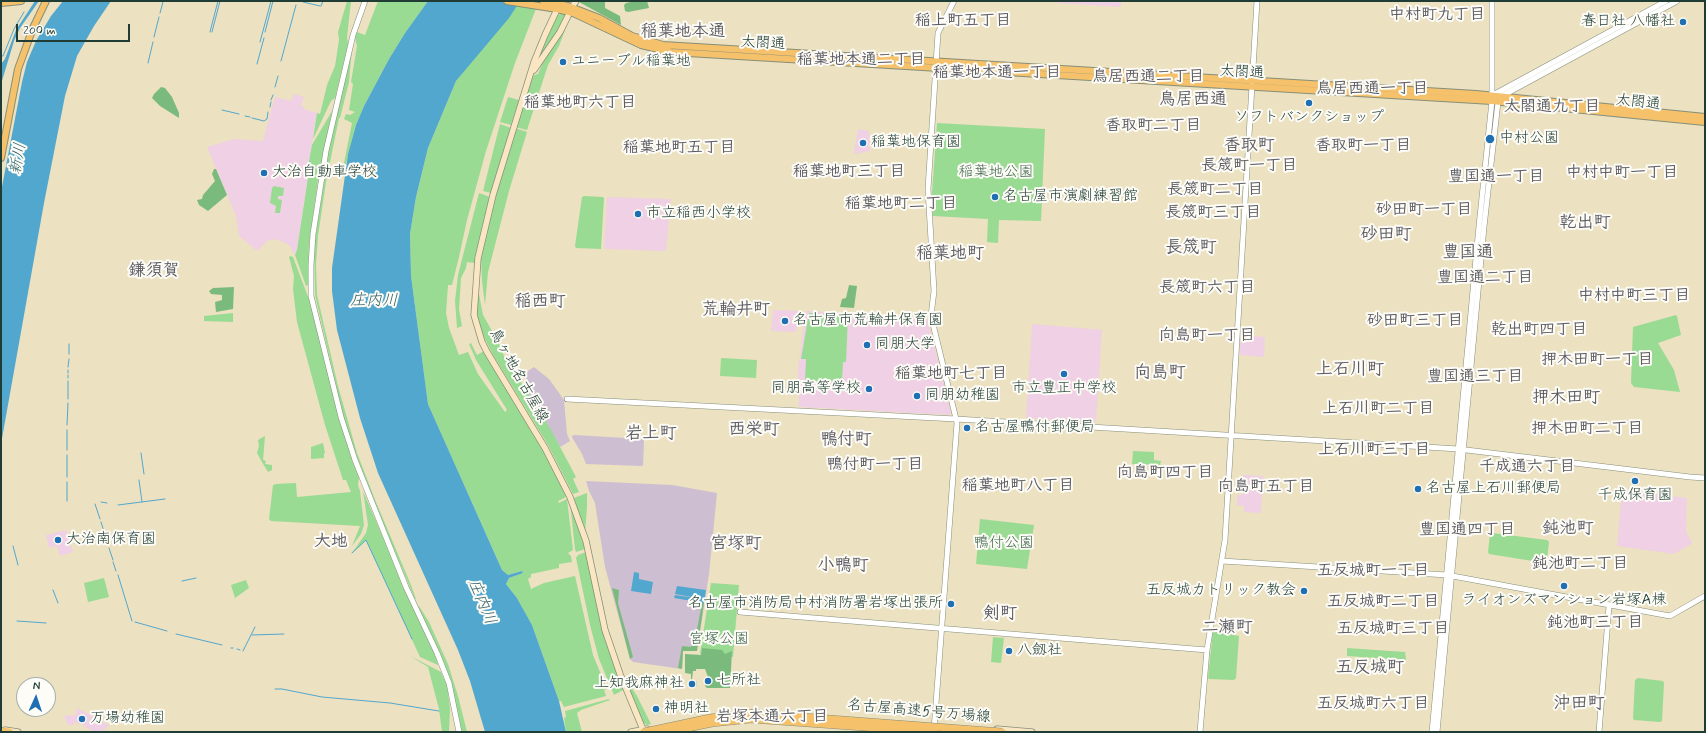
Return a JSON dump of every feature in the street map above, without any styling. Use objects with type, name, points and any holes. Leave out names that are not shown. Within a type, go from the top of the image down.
[{"type":"highway","name":"名古屋高速5号万場線","points":[[644,730],[717,716],[751,714],[1002,732]]},
{"type":"highway","name":"名古屋高速5号万場線","points":[[669,732],[712,723],[751,719],[934,732]]},
{"type":"highway","points":[[1,730],[9,732]]},
{"type":"main road","points":[[1,158],[18,69],[33,28],[46,1]]},
{"type":"main road","name":"太閤通","points":[[507,1],[559,5],[587,13],[632,36],[663,45],[936,65],[1496,99],[1705,117]]},
{"type":"main road","points":[[1,3],[19,2]]},
{"type":"main road","name":"鳥ヶ地名古屋線","points":[[559,5],[545,35],[527,85],[493,195],[481,241],[475,288],[474,315],[482,342],[487,352],[545,448],[570,497],[586,541],[605,630],[620,674],[644,730]]},
{"type":"main road","points":[[527,85],[534,70],[560,32],[568,16]]},
{"type":"main road","name":"太閤通","points":[[1496,99],[1705,122]]},
{"type":"main road","points":[[632,732],[725,713],[764,711],[1032,732]]},
{"type":"main road","points":[[681,732],[726,724],[764,722],[852,730],[900,732]]},
{"type":"main road","points":[[1,730],[18,732]]},
{"type":"street","points":[[365,1],[353,35],[326,151],[314,234],[311,265],[311,296],[341,417],[355,460],[406,587],[437,653],[450,687],[459,732]]},
{"type":"street","points":[[934,732],[940,629],[956,419],[931,316],[934,291],[928,193],[938,33],[954,1]]},
{"type":"street","points":[[1200,732],[1207,650],[1225,540],[1257,1]]},
{"type":"street","points":[[1432,732],[1449,576],[1496,99],[1492,1]]},
{"type":"street","points":[[1496,99],[1666,1]]},
{"type":"street","points":[[1496,99],[1677,1]]},
{"type":"street","points":[[566,399],[956,419],[1461,450],[1705,478]]},
{"type":"street","points":[[1222,561],[1449,576],[1670,616],[1705,596]]},
{"type":"street","points":[[1437,732],[1449,576]]},
{"type":"street","points":[[1599,732],[1609,606]]},
{"type":"street","points":[[740,612],[1207,650]]},
{"type":"street","points":[[852,730],[854,718]]},
{"type":"shaded area","points":[[1058,1],[1121,1],[1121,7],[1058,3]]},
{"type":"shaded area","name":"大治自動車学校","points":[[294,94],[304,97],[301,106],[304,107],[304,109],[317,113],[297,250],[295,255],[290,246],[284,242],[273,239],[267,241],[257,251],[239,236],[236,216],[207,147],[234,139],[263,141],[275,97],[291,101]]},
{"type":"shaded area","name":"稲葉地保育園","points":[[858,129],[869,131],[870,151],[856,154],[854,153]]},
{"type":"shaded area","name":"市立稲西小学校","points":[[607,197],[671,199],[666,250],[604,248]]},
{"type":"shaded area","name":"名古屋市荒輪井保育園","points":[[773,310],[799,311],[796,332],[771,331]]},
{"type":"shaded area","name":"同朋大学","points":[[807,311],[927,318],[951,413],[949,415],[799,407],[798,371],[805,315]]},
{"type":"shaded area","name":"市立豊正中学校","points":[[1033,324],[1102,330],[1095,422],[1026,418]]},
{"type":"shaded area","points":[[1242,335],[1265,337],[1264,357],[1239,355]]},
{"type":"shaded area","points":[[534,367],[549,379],[564,400],[567,434],[570,441],[560,447],[523,385],[528,382],[523,374]]},
{"type":"shaded area","points":[[572,436],[643,439],[643,465],[586,464],[573,439]]},
{"type":"shaded area","points":[[1243,475],[1263,476],[1261,513],[1244,512],[1244,506],[1237,505],[1237,495],[1242,495]]},
{"type":"shaded area","points":[[586,481],[672,485],[717,493],[709,574],[697,651],[683,651],[682,669],[633,662],[630,659],[605,567],[595,503]]},
{"type":"shaded area","points":[[1622,490],[1687,498],[1686,532],[1692,542],[1691,544],[1674,554],[1617,546]]},
{"type":"shaded area","name":"大治南保育園","points":[[66,530],[73,552],[60,556],[57,546],[49,548],[46,535]]},
{"type":"shaded area","name":"万場幼稚園","points":[[77,708],[109,725],[102,732],[93,732],[83,725],[74,722],[73,725],[68,725],[64,716],[76,715]]},
{"type":"green space","points":[[347,1],[351,1],[347,37],[348,44],[335,98],[331,101],[313,139],[317,113],[320,114],[327,85],[335,66],[339,40],[338,32]]},
{"type":"green space","points":[[378,1],[428,1],[405,33],[389,59],[364,106],[356,125],[346,166],[344,163],[352,123],[344,119],[346,114],[350,115],[355,112],[349,110],[353,84],[351,82],[357,46],[355,38],[357,32],[365,35]]},
{"type":"green space","points":[[520,1],[539,1],[515,63],[486,151],[467,220],[452,285],[448,285],[446,313],[449,328],[459,355],[468,352],[478,374],[505,412],[507,410],[476,360],[469,344],[471,343],[477,355],[484,351],[529,425],[565,490],[566,497],[558,501],[559,503],[567,499],[573,550],[568,553],[571,556],[572,562],[559,564],[559,568],[531,574],[531,577],[528,579],[531,589],[544,583],[575,576],[593,655],[607,689],[604,690],[606,696],[564,707],[561,701],[559,701],[532,625],[517,598],[506,584],[509,578],[523,573],[522,571],[508,575],[502,570],[428,404],[411,276],[410,234],[416,197],[428,148],[456,81]]},
{"type":"green space","points":[[605,1],[605,8],[620,16],[621,25],[579,2]]},
{"type":"green space","points":[[647,1],[649,8],[628,12],[625,11],[624,5],[626,3]]},
{"type":"green space","points":[[557,15],[566,15],[558,31],[537,61]]},
{"type":"green space","points":[[570,17],[559,46],[548,65],[527,130],[515,127],[529,85],[534,75],[538,74],[543,62]]},
{"type":"green space","points":[[352,48],[349,82],[339,118],[326,182],[318,236],[316,264],[317,295],[338,386],[357,453],[416,599],[368,489],[344,419],[315,295],[314,246],[331,134]]},
{"type":"green space","points":[[161,87],[165,88],[172,97],[179,113],[179,118],[160,106],[152,98]]},
{"type":"green space","points":[[508,97],[519,100],[511,125],[500,122]]},
{"type":"green space","points":[[332,111],[318,180],[309,244],[308,285],[306,286],[295,255],[309,171],[308,167],[312,145]]},
{"type":"green space","name":"稲葉地公園","points":[[937,123],[1045,129],[1041,221],[999,220],[998,243],[987,242],[988,219],[933,216],[932,193]]},
{"type":"green space","points":[[500,124],[511,128],[491,193],[483,191]]},
{"type":"green space","points":[[515,128],[527,132],[509,191],[488,272],[485,305],[481,255],[493,202]]},
{"type":"green space","points":[[214,169],[216,169],[227,195],[208,211],[199,205],[197,200],[202,199],[203,195],[215,181],[212,174]]},
{"type":"green space","points":[[274,186],[284,188],[283,196],[278,196],[278,199],[282,200],[280,213],[275,213],[276,206],[270,203],[272,188]]},
{"type":"green space","points":[[479,193],[490,197],[475,263],[467,262],[461,278],[459,309],[462,326],[457,328],[455,301],[458,275]]},
{"type":"green space","points":[[582,197],[604,198],[601,249],[576,248],[575,246]]},
{"type":"green space","points":[[290,256],[293,257],[310,302],[352,460],[359,477],[358,485],[364,525],[361,534],[352,546],[360,526],[271,521],[269,519],[273,485],[276,484],[296,483],[297,497],[351,492],[346,480],[343,480],[325,425],[297,322],[293,289],[294,276]]},
{"type":"green space","points":[[477,284],[483,315],[502,349],[503,354],[550,428],[576,477],[573,479],[579,492],[573,494],[548,445],[493,355],[480,329],[477,313]]},
{"type":"green space","points":[[849,285],[857,286],[854,308],[840,307],[842,299],[846,298]]},
{"type":"green space","points":[[234,287],[233,309],[216,312],[215,302],[222,300],[222,295],[211,294],[209,291],[213,288]]},
{"type":"green space","points":[[233,313],[233,322],[204,321],[204,316]]},
{"type":"green space","points":[[809,313],[848,316],[846,362],[843,362],[842,382],[805,381],[806,359],[801,359]]},
{"type":"green space","points":[[1676,315],[1681,335],[1658,343],[1674,370],[1680,392],[1634,387],[1631,383],[1633,327]]},
{"type":"green space","points":[[721,358],[757,360],[756,378],[720,376]]},
{"type":"green space","points":[[265,436],[263,460],[266,461],[265,464],[272,465],[272,470],[268,472],[257,453],[259,446],[258,440]]},
{"type":"green space","points":[[323,443],[325,453],[324,458],[311,459],[311,447]]},
{"type":"green space","points":[[1133,451],[1154,452],[1154,460],[1161,461],[1160,465],[1132,464]]},
{"type":"green space","points":[[363,491],[401,579],[436,654],[438,665],[420,657],[366,540],[352,553],[366,533],[368,525]]},
{"type":"green space","points":[[587,493],[587,507],[585,534],[574,498]]},
{"type":"green space","points":[[570,502],[585,549],[576,552],[575,549]]},
{"type":"green space","name":"鴨付公園","points":[[980,519],[1034,525],[1027,569],[976,564]]},
{"type":"green space","points":[[1492,533],[1547,540],[1549,542],[1547,561],[1545,563],[1489,554],[1490,534]]},
{"type":"green space","points":[[586,552],[599,614],[625,689],[614,695],[599,659],[590,625],[576,558],[578,555]]},
{"type":"green space","points":[[104,578],[109,597],[88,602],[84,583]]},
{"type":"green space","points":[[246,580],[249,588],[235,598],[231,585]]},
{"type":"green space","name":"宮塚公園","points":[[711,583],[739,585],[733,657],[700,654]]},
{"type":"green space","points":[[612,588],[619,590],[618,603],[633,657],[630,659]]},
{"type":"green space","points":[[702,603],[704,603],[697,651],[683,651],[682,669],[678,668],[682,646],[691,647],[693,635],[696,635]]},
{"type":"green space","points":[[419,606],[429,622],[448,664],[467,732],[462,732],[450,680],[439,651],[418,607]]},
{"type":"green space","points":[[1213,631],[1239,636],[1236,678],[1234,680],[1209,679],[1208,677]]},
{"type":"green space","points":[[993,637],[1004,638],[1001,663],[991,662]]},
{"type":"green space","points":[[702,648],[722,650],[725,654],[732,651],[730,688],[707,688],[705,686],[708,682],[708,677],[705,669],[696,669],[696,671],[693,671],[692,680],[697,682],[697,686],[691,683],[691,674],[685,673],[685,654],[701,655]]},
{"type":"green space","points":[[1347,648],[1405,652],[1406,660],[1347,656]]},
{"type":"green space","points":[[410,656],[441,672],[447,686],[450,708],[449,732],[442,732],[439,709],[428,667]]},
{"type":"green space","points":[[625,678],[637,696],[651,724],[647,725],[642,722]]},
{"type":"green space","points":[[1638,678],[1663,681],[1662,721],[1634,720],[1635,680]]},
{"type":"green space","points":[[609,699],[610,700],[581,710],[577,713],[582,732],[566,732],[564,718],[566,717],[565,711]]},
{"type":"water","points":[[35,1],[39,1],[20,28],[14,41],[1,84],[1,64],[5,59],[16,30]]},
{"type":"water","name":"新川","points":[[63,1],[111,1],[94,26],[77,56],[65,96],[44,203],[1,444],[1,192],[27,62],[36,41],[51,16]]},
{"type":"water","name":"庄内川","points":[[428,1],[520,1],[509,18],[456,81],[428,148],[416,197],[410,234],[411,276],[428,404],[502,570],[508,575],[522,571],[523,573],[509,578],[506,584],[517,598],[532,625],[559,701],[566,732],[485,732],[470,681],[458,650],[378,473],[360,418],[337,330],[332,291],[332,268],[348,154],[356,125],[364,106],[389,59],[405,33]]},
{"type":"water","points":[[634,572],[639,573],[639,579],[653,582],[651,594],[631,591]]},
{"type":"water","points":[[677,586],[706,590],[704,603],[674,598],[675,595],[702,599],[675,594]]},
{"type":"waterway","points":[[210,32],[218,1]]},
{"type":"waterway","points":[[212,32],[220,1]]},
{"type":"waterway","points":[[260,42],[271,1]]},
{"type":"waterway","points":[[265,32],[273,1]]},
{"type":"waterway","points":[[321,6],[323,1]]},
{"type":"waterway","points":[[160,13],[163,2]]},
{"type":"waterway","points":[[303,2],[320,6]]},
{"type":"waterway","points":[[281,61],[296,5]]},
{"type":"waterway","points":[[1,56],[3,56],[14,29],[24,12]]},
{"type":"waterway","points":[[154,37],[159,17]]},
{"type":"waterway","points":[[257,64],[264,38]]},
{"type":"waterway","points":[[148,63],[153,42]]},
{"type":"waterway","points":[[275,87],[278,76]]},
{"type":"waterway","points":[[271,100],[273,95]]},
{"type":"waterway","points":[[270,107],[271,102]]},
{"type":"waterway","points":[[222,110],[239,114]]},
{"type":"waterway","points":[[252,118],[264,121],[267,119],[268,112]]},
{"type":"waterway","points":[[245,116],[250,117]]},
{"type":"waterway","points":[[69,344],[69,354]]},
{"type":"waterway","points":[[68,367],[69,359]]},
{"type":"waterway","points":[[68,381],[68,399]]},
{"type":"waterway","points":[[67,425],[68,403]]},
{"type":"waterway","points":[[67,430],[67,450]]},
{"type":"waterway","points":[[141,453],[144,474]]},
{"type":"waterway","points":[[67,455],[67,477]]},
{"type":"waterway","points":[[139,480],[142,502]]},
{"type":"waterway","points":[[67,482],[67,501]]},
{"type":"waterway","points":[[118,505],[165,499]]},
{"type":"waterway","points":[[101,502],[107,503]]},
{"type":"waterway","points":[[95,504],[100,519]]},
{"type":"waterway","points":[[101,522],[108,544]]},
{"type":"waterway","points":[[352,553],[366,540],[412,639]]},
{"type":"waterway","points":[[13,546],[18,565]]},
{"type":"waterway","points":[[109,548],[113,560]]},
{"type":"waterway","points":[[113,562],[116,571]]},
{"type":"waterway","points":[[118,575],[132,621]]},
{"type":"waterway","points":[[182,581],[196,578]]},
{"type":"waterway","points":[[53,590],[58,603]]},
{"type":"waterway","points":[[17,621],[46,623]]},
{"type":"waterway","points":[[135,622],[167,631]]},
{"type":"waterway","points":[[243,651],[255,627]]},
{"type":"waterway","points":[[176,634],[222,645]]},
{"type":"waterway","points":[[252,635],[284,634]]},
{"type":"waterway","points":[[275,689],[322,697],[390,703],[439,711]]},
{"type":"place","name":"春日社 八幡社","points":[[1683,22]]},
{"type":"place","name":"ユニーブル稲葉地","points":[[563,62]]},
{"type":"place","name":"ソフトバンクショップ","points":[[1309,103]]},
{"type":"place","name":"中村公園","points":[[1490,139]]},
{"type":"place","name":"稲葉地保育園","points":[[863,143]]},
{"type":"place","name":"大治自動車学校","points":[[264,173]]},
{"type":"place","name":"名古屋市演劇練習館","points":[[995,197]]},
{"type":"place","name":"市立稲西小学校","points":[[638,214]]},
{"type":"place","name":"名古屋市荒輪井保育園","points":[[785,321]]},
{"type":"place","name":"同朋大学","points":[[867,345]]},
{"type":"place","name":"市立豊正中学校","points":[[1064,374]]},
{"type":"place","name":"同朋高等学校","points":[[869,389]]},
{"type":"place","name":"同朋幼稚園","points":[[917,396]]},
{"type":"place","name":"名古屋鴨付郵便局","points":[[967,428]]},
{"type":"place","name":"千成保育園","points":[[1635,481]]},
{"type":"place","name":"名古屋上石川郵便局","points":[[1418,489]]},
{"type":"place","name":"大治南保育園","points":[[58,540]]},
{"type":"place","name":"ライオンズマンション岩塚A棟","points":[[1564,586]]},
{"type":"place","name":"五反城カトリック教会","points":[[1304,591]]},
{"type":"place","name":"名古屋市消防局中村消防署岩塚出張所","points":[[951,604]]},
{"type":"place","name":"八劔社","points":[[1009,651]]},
{"type":"place","name":"七所社","points":[[708,681]]},
{"type":"place","name":"上知我麻神社","points":[[692,684]]},
{"type":"place","name":"神明社","points":[[656,709]]},
{"type":"place","name":"万場幼稚園","points":[[82,719]]},
{"type":"district","name":"中村町九丁目","points":[[1437,16]]},
{"type":"district","name":"稲上町五丁目","points":[[963,22]]},
{"type":"district","name":"稲葉地本通","points":[[683,32]]},
{"type":"district","name":"稲葉地本通二丁目","points":[[861,61]]},
{"type":"district","name":"稲葉地本通一丁目","points":[[997,74]]},
{"type":"district","name":"鳥居西通二丁目","points":[[1148,78]]},
{"type":"district","name":"鳥居西通一丁目","points":[[1372,90]]},
{"type":"district","name":"鳥居西通","points":[[1193,100]]},
{"type":"district","name":"稲葉地町六丁目","points":[[580,104]]},
{"type":"district","name":"太閤通九丁目","points":[[1552,108]]},
{"type":"district","name":"香取町二丁目","points":[[1153,127]]},
{"type":"district","name":"香取町","points":[[1249,146]]},
{"type":"district","name":"香取町一丁目","points":[[1363,147]]},
{"type":"district","name":"稲葉地町五丁目","points":[[679,149]]},
{"type":"district","name":"長筬町一丁目","points":[[1249,167]]},
{"type":"district","name":"稲葉地町三丁目","points":[[849,173]]},
{"type":"district","name":"中村中町一丁目","points":[[1622,174]]},
{"type":"district","name":"豊国通一丁目","points":[[1496,178]]},
{"type":"district","name":"長筬町二丁目","points":[[1215,191]]},
{"type":"district","name":"稲葉地町二丁目","points":[[901,205]]},
{"type":"district","name":"砂田町一丁目","points":[[1424,211]]},
{"type":"district","name":"長筬町三丁目","points":[[1213,214]]},
{"type":"district","name":"乾出町","points":[[1585,223]]},
{"type":"district","name":"砂田町","points":[[1386,235]]},
{"type":"district","name":"長筬町","points":[[1191,248]]},
{"type":"district","name":"豊国通","points":[[1468,253]]},
{"type":"district","name":"稲葉地町","points":[[950,254]]},
{"type":"district","name":"鎌須賀","points":[[154,271]]},
{"type":"district","name":"豊国通二丁目","points":[[1485,279]]},
{"type":"district","name":"長筬町六丁目","points":[[1207,289]]},
{"type":"district","name":"中村中町三丁目","points":[[1634,297]]},
{"type":"district","name":"稲西町","points":[[540,302]]},
{"type":"district","name":"荒輪井町","points":[[736,310]]},
{"type":"district","name":"砂田町三丁目","points":[[1415,322]]},
{"type":"district","name":"乾出町四丁目","points":[[1539,331]]},
{"type":"district","name":"向島町一丁目","points":[[1207,337]]},
{"type":"district","name":"押木田町一丁目","points":[[1597,361]]},
{"type":"district","name":"上石川町","points":[[1350,370]]},
{"type":"district","name":"向島町","points":[[1160,373]]},
{"type":"district","name":"稲葉地町七丁目","points":[[951,375]]},
{"type":"district","name":"豊国通三丁目","points":[[1475,378]]},
{"type":"district","name":"押木田町","points":[[1566,398]]},
{"type":"district","name":"上石川町二丁目","points":[[1378,410]]},
{"type":"district","name":"西栄町","points":[[754,430]]},
{"type":"district","name":"押木田町二丁目","points":[[1587,430]]},
{"type":"district","name":"岩上町","points":[[651,434]]},
{"type":"district","name":"鴨付町","points":[[846,440]]},
{"type":"district","name":"上石川町三丁目","points":[[1374,451]]},
{"type":"district","name":"鴨付町一丁目","points":[[875,466]]},
{"type":"district","name":"千成通六丁目","points":[[1527,468]]},
{"type":"district","name":"向島町四丁目","points":[[1165,474]]},
{"type":"district","name":"稲葉地町八丁目","points":[[1018,487]]},
{"type":"district","name":"向島町五丁目","points":[[1266,488]]},
{"type":"district","name":"鈍池町","points":[[1568,529]]},
{"type":"district","name":"豊国通四丁目","points":[[1467,531]]},
{"type":"district","name":"大地","points":[[331,542]]},
{"type":"district","name":"宮塚町","points":[[736,544]]},
{"type":"district","name":"鈍池町二丁目","points":[[1580,565]]},
{"type":"district","name":"小鴨町","points":[[843,566]]},
{"type":"district","name":"五反城町一丁目","points":[[1373,572]]},
{"type":"district","name":"五反城町二丁目","points":[[1383,603]]},
{"type":"district","name":"剣町","points":[[1000,614]]},
{"type":"district","name":"鈍池町三丁目","points":[[1595,624]]},
{"type":"district","name":"二瀬町","points":[[1227,628]]},
{"type":"district","name":"五反城町三丁目","points":[[1393,630]]},
{"type":"district","name":"五反城町","points":[[1370,668]]},
{"type":"district","name":"沖田町","points":[[1579,704]]},
{"type":"district","name":"五反城町六丁目","points":[[1373,705]]},
{"type":"district","name":"岩塚本通六丁目","points":[[772,718]]}]
